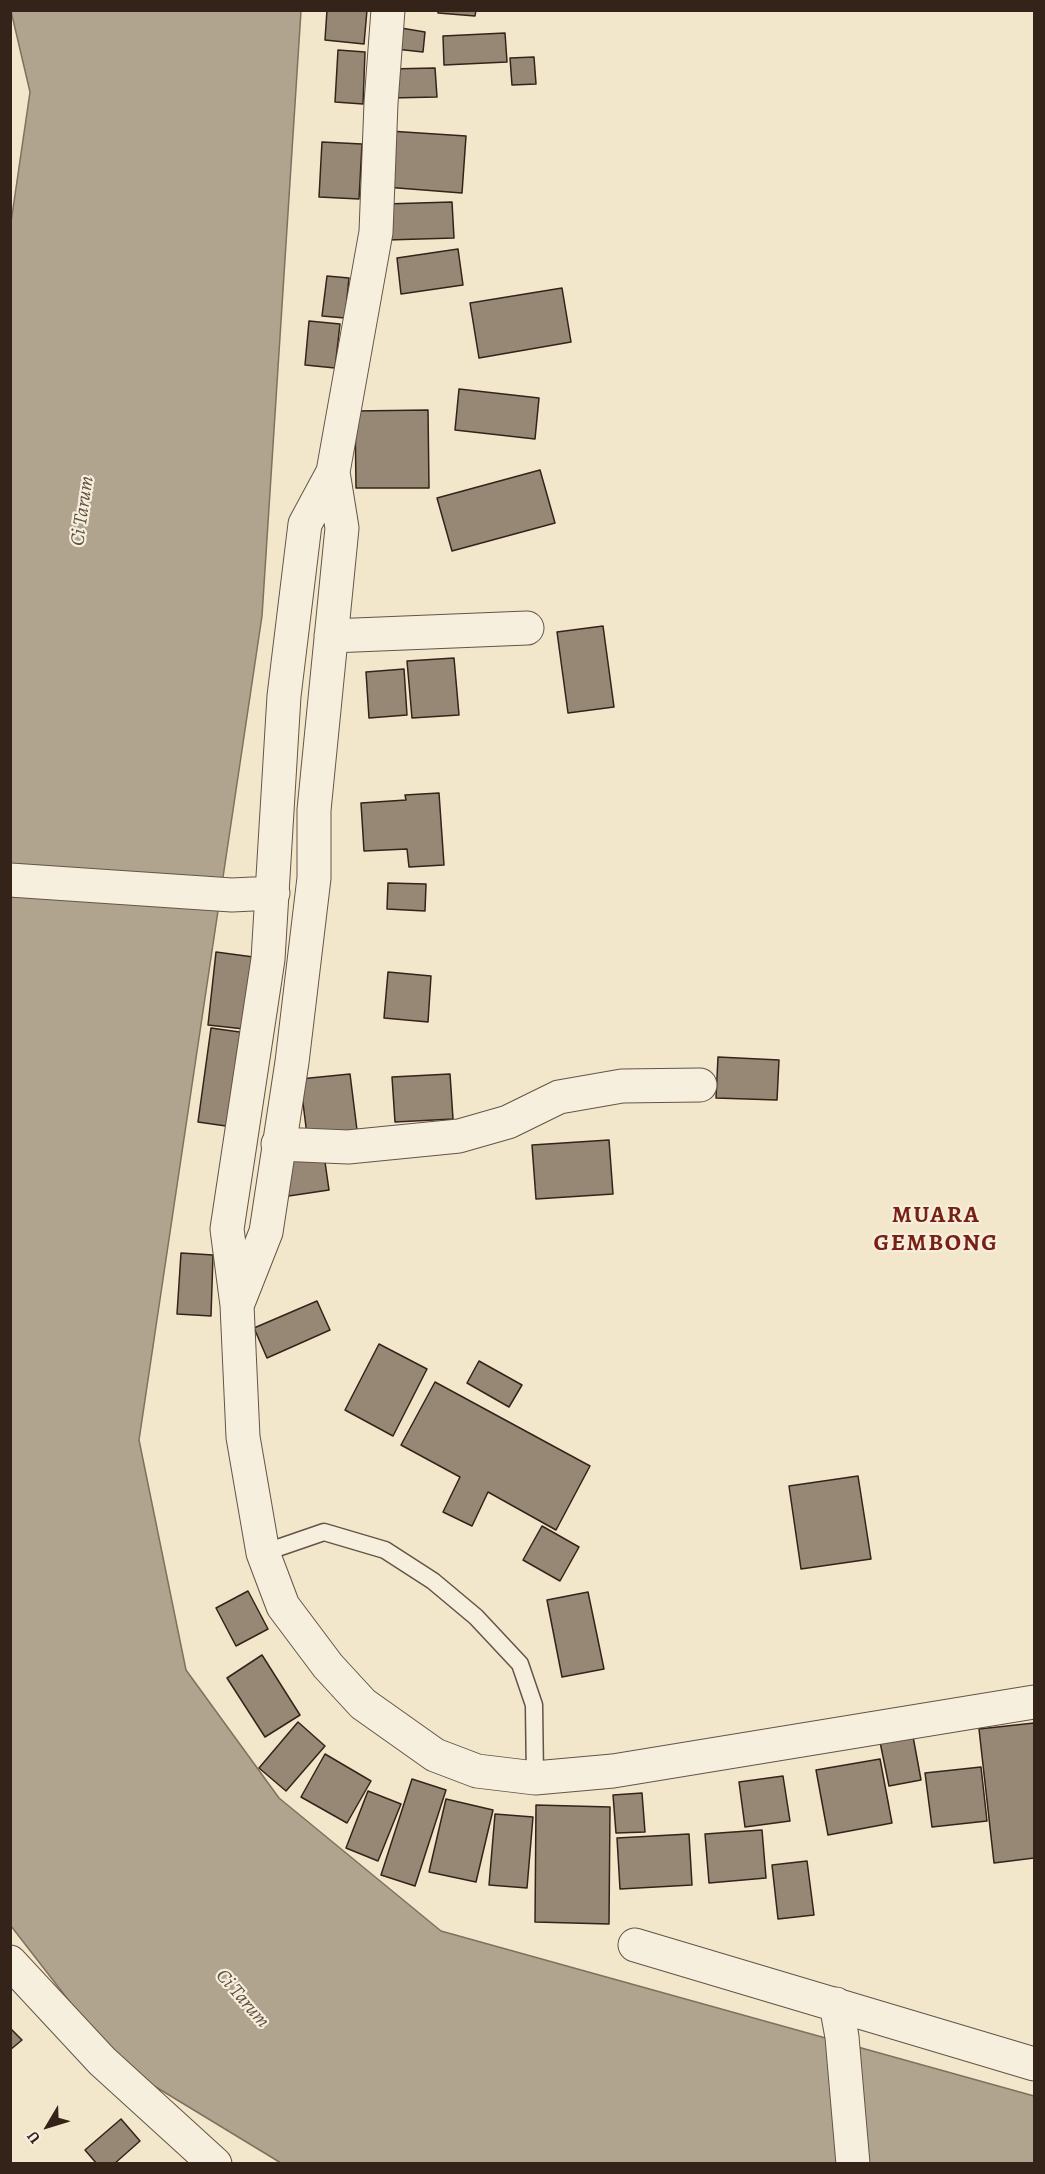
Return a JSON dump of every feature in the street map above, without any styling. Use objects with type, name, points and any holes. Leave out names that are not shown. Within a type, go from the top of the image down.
[{"type":"street","points":[[388,10],[381,103],[376,232],[333,472],[305,524],[284,696],[267,969],[227,1229],[237,1305],[243,1437],[263,1553],[283,1606],[328,1666],[363,1704],[435,1755],[477,1771],[535,1778],[613,1771],[774,1747],[803,1738],[1035,1702]]},
{"type":"street","points":[[237,1305],[266,1232],[292,1062],[315,878],[314,810],[342,528],[333,472]]},
{"type":"street","points":[[330,636],[527,628]]},
{"type":"street","points":[[10,880],[232,895],[273,893]]},
{"type":"street","points":[[279,1144],[348,1147],[459,1136],[508,1122],[559,1097],[622,1086],[700,1085]]},
{"type":"street","points":[[635,1945],[1035,2064]]},
{"type":"street","points":[[10,1962],[102,2061],[215,2163]]},
{"type":"street","points":[[836,2004],[842,2037],[853,2163]]},
{"type":"lane","points":[[263,1553],[324,1532],[385,1550],[433,1581],[476,1617],[520,1664],[534,1705],[535,1778]]},
{"type":"water","name":"Ci Tarum","points":[[11,11],[301,11],[262,616],[139,1440],[186,1670],[279,1798],[441,1931],[1034,2096],[1034,2163],[281,2163],[118,2064],[11,1926],[10,229],[30,92]]},
{"type":"building","points":[[327,10],[367,10],[364,44],[325,40]]},
{"type":"building","points":[[438,10],[476,10],[475,16],[438,13]]},
{"type":"building","points":[[389,26],[425,32],[423,52],[386,48]]},
{"type":"building","points":[[505,33],[507,62],[444,65],[443,36]]},
{"type":"building","points":[[338,50],[365,52],[363,104],[335,102]]},
{"type":"building","points":[[534,57],[536,84],[512,85],[510,58]]},
{"type":"building","points":[[435,68],[437,97],[390,98],[389,69]]},
{"type":"building","points":[[389,131],[466,136],[462,193],[385,187]]},
{"type":"building","points":[[322,142],[362,144],[359,199],[319,197]]},
{"type":"building","points":[[452,202],[454,238],[387,240],[385,204]]},
{"type":"building","points":[[458,249],[463,285],[401,294],[397,258]]},
{"type":"building","points":[[327,276],[349,278],[345,318],[322,316]]},
{"type":"building","points":[[562,288],[571,342],[479,358],[470,303]]},
{"type":"building","points":[[309,321],[340,324],[335,368],[305,365]]},
{"type":"building","points":[[459,389],[539,398],[535,439],[455,430]]},
{"type":"building","points":[[428,410],[429,488],[356,488],[355,411]]},
{"type":"building","points":[[540,470],[555,523],[452,551],[437,498]]},
{"type":"building","points":[[603,626],[614,707],[568,713],[557,632]]},
{"type":"building","points":[[454,658],[459,715],[412,718],[407,661]]},
{"type":"building","points":[[404,669],[407,715],[369,718],[366,672]]},
{"type":"building","points":[[439,793],[444,865],[409,867],[407,849],[364,851],[361,803],[406,800],[405,795]]},
{"type":"building","points":[[388,883],[426,884],[425,911],[387,909]]},
{"type":"building","points":[[216,952],[261,958],[253,1030],[208,1025]]},
{"type":"building","points":[[388,972],[431,976],[428,1022],[384,1018]]},
{"type":"building","points":[[211,1028],[247,1033],[233,1127],[198,1122]]},
{"type":"building","points":[[718,1057],[779,1060],[777,1100],[716,1098]]},
{"type":"building","points":[[350,1074],[357,1130],[307,1135],[300,1079]]},
{"type":"building","points":[[450,1074],[453,1119],[395,1122],[392,1077]]},
{"type":"building","points":[[609,1140],[613,1194],[536,1199],[532,1145]]},
{"type":"building","points":[[324,1155],[329,1190],[282,1197],[277,1162]]},
{"type":"building","points":[[181,1253],[213,1255],[211,1316],[177,1314]]},
{"type":"building","points":[[317,1301],[330,1330],[267,1358],[254,1328]]},
{"type":"building","points":[[379,1344],[427,1369],[393,1436],[345,1410]]},
{"type":"building","points":[[479,1361],[522,1385],[509,1407],[467,1383]]},
{"type":"building","points":[[435,1382],[590,1466],[556,1530],[488,1492],[472,1526],[443,1512],[460,1477],[401,1445]]},
{"type":"building","points":[[858,1476],[871,1559],[801,1569],[789,1486]]},
{"type":"building","points":[[542,1526],[579,1547],[560,1581],[523,1560]]},
{"type":"building","points":[[248,1591],[268,1629],[236,1646],[216,1608]]},
{"type":"building","points":[[588,1592],[604,1669],[562,1677],[547,1600]]},
{"type":"building","points":[[262,1655],[300,1715],[265,1737],[227,1678]]},
{"type":"building","points":[[298,1722],[325,1746],[286,1791],[259,1768]]},
{"type":"building","points":[[1034,1723],[1034,1858],[994,1863],[979,1729]]},
{"type":"building","points":[[912,1731],[921,1780],[889,1786],[879,1737]]},
{"type":"building","points":[[325,1754],[371,1781],[347,1823],[301,1797]]},
{"type":"building","points":[[880,1759],[892,1823],[828,1835],[816,1770]]},
{"type":"building","points":[[981,1767],[987,1821],[932,1827],[925,1773]]},
{"type":"building","points":[[783,1776],[790,1821],[745,1827],[739,1782]]},
{"type":"building","points":[[412,1779],[446,1790],[415,1886],[381,1875]]},
{"type":"building","points":[[368,1791],[401,1804],[378,1861],[346,1848]]},
{"type":"building","points":[[642,1793],[645,1832],[616,1833],[613,1795]]},
{"type":"building","points":[[446,1799],[493,1810],[476,1882],[429,1872]]},
{"type":"building","points":[[536,1805],[610,1807],[609,1924],[535,1922]]},
{"type":"building","points":[[495,1814],[533,1817],[527,1888],[489,1885]]},
{"type":"building","points":[[762,1830],[766,1878],[709,1883],[705,1834]]},
{"type":"building","points":[[689,1834],[692,1885],[620,1889],[617,1838]]},
{"type":"building","points":[[807,1861],[814,1915],[778,1919],[772,1865]]},
{"type":"building","points":[[10,2028],[22,2040],[10,2050]]},
{"type":"building","points":[[121,2119],[140,2141],[114,2164],[97,2164],[85,2150]]},
{"type":"district","name":"MUARA GEMBONG","points":[[936,1230]]}]
